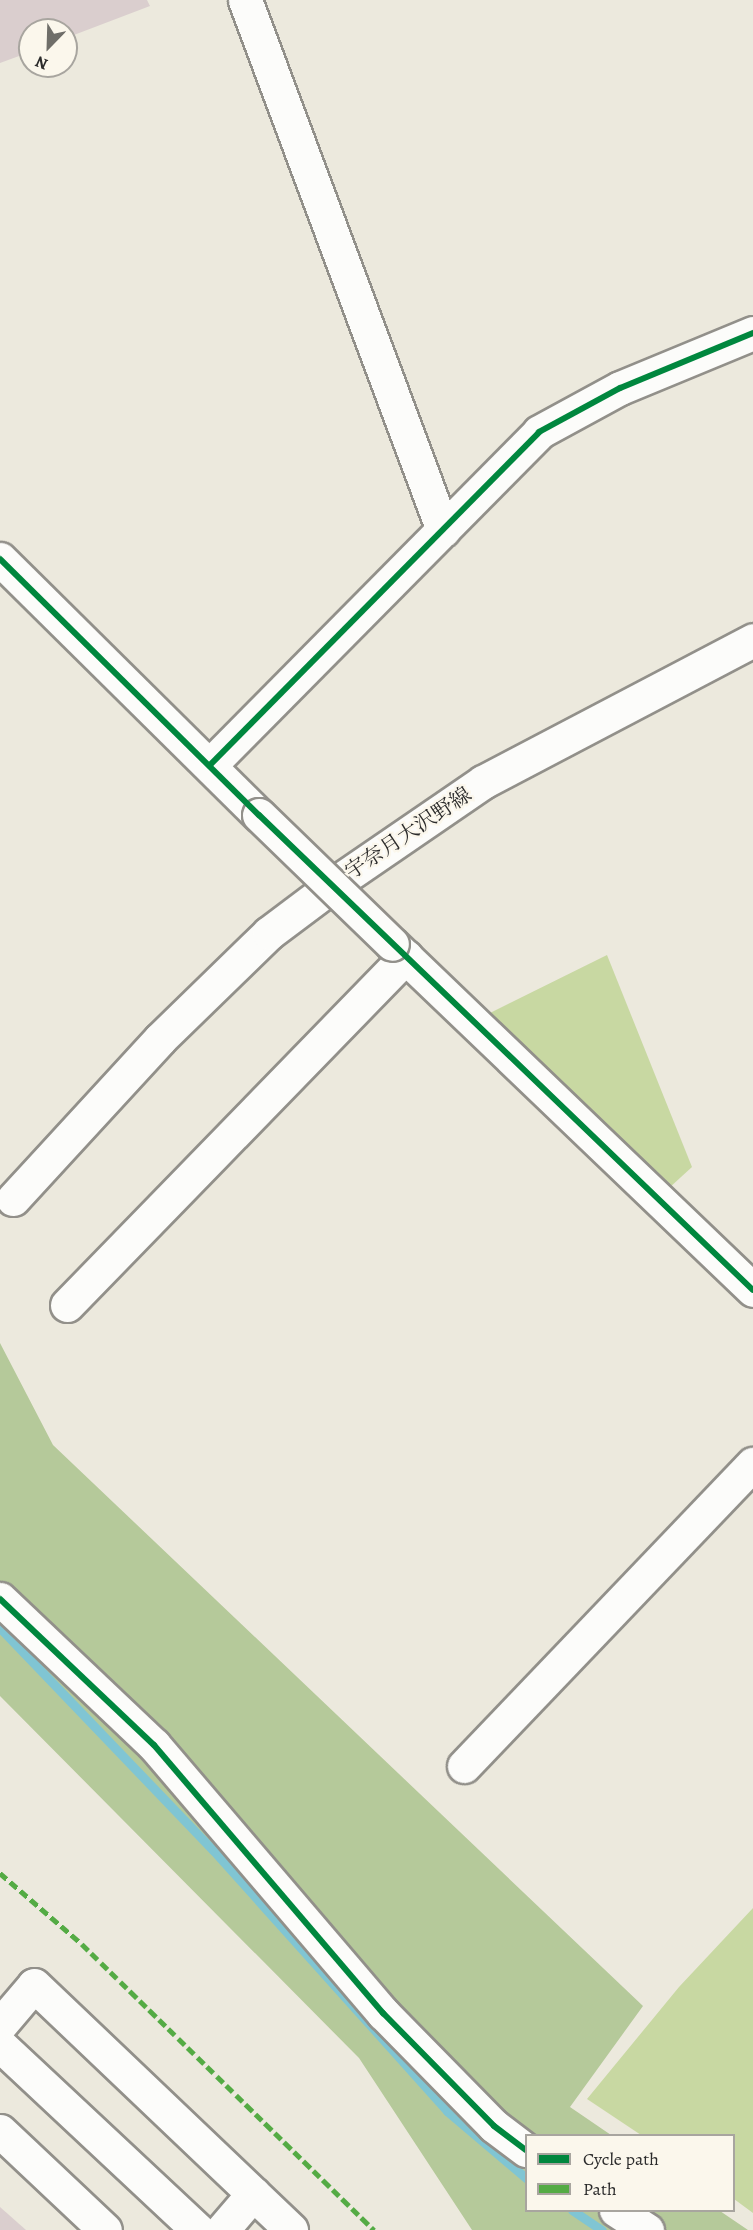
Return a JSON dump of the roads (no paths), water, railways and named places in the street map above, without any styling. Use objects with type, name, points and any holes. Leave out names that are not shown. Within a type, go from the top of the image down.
[{"type":"street","points":[[245,0],[443,530]]},
{"type":"street","points":[[210,765],[539,432],[620,387],[753,333]]},
{"type":"street","points":[[0,559],[259,815],[753,1290]]},
{"type":"street","name":"宇奈月大沢野線","points":[[13,1199],[160,1039],[269,933],[337,882],[483,782],[753,640]]},
{"type":"street","points":[[67,1305],[399,950]]},
{"type":"street","points":[[464,1766],[753,1464]]},
{"type":"street","points":[[0,1599],[154,1745],[383,2013],[494,2126],[525,2149]]},
{"type":"street","points":[[0,2025],[34,1985],[291,2230]]},
{"type":"street","points":[[0,2045],[198,2230]]},
{"type":"street","points":[[0,2131],[105,2230]]},
{"type":"street","points":[[222,2230],[253,2194]]},
{"type":"street","points":[[618,2212],[647,2230]]},
{"type":"waterway","points":[[0,1628],[213,1850],[447,2111],[525,2177]]},
{"type":"waterway","points":[[575,2212],[602,2230]]}]
